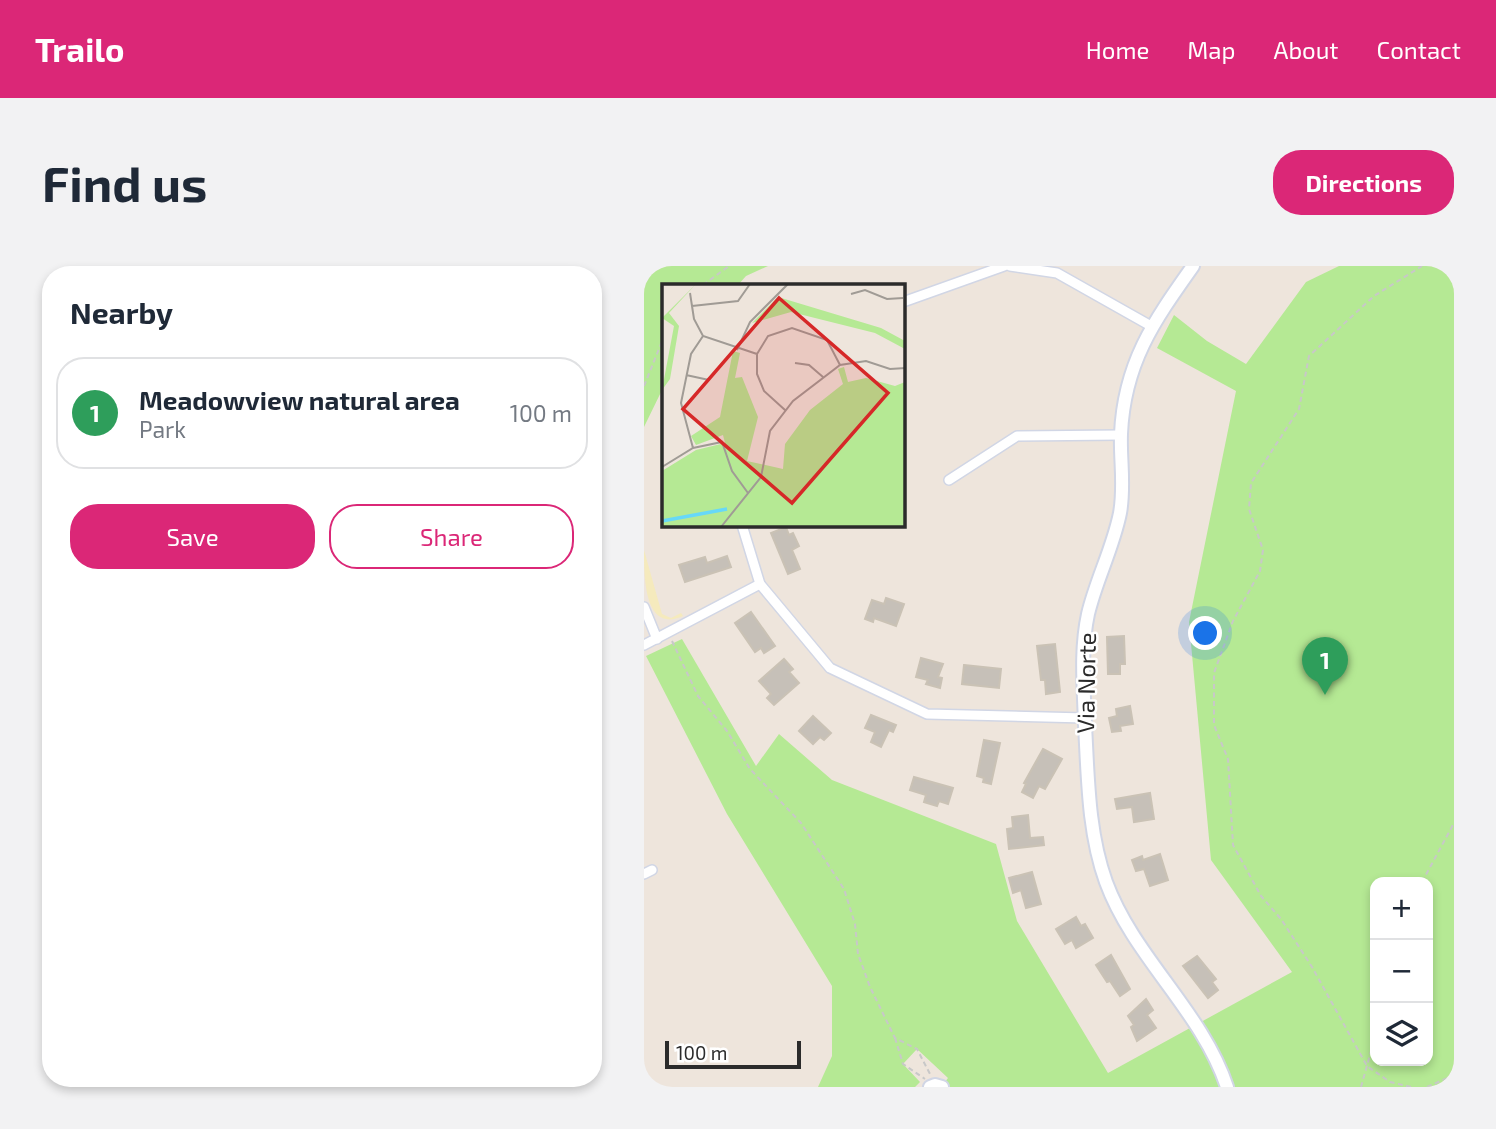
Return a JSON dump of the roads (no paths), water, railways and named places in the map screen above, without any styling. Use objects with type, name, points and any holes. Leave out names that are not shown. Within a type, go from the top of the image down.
[{"type":"street","points":[[905,301],[1004,266]]},
{"type":"street","points":[[1010,266],[1057,273],[1151,326]]},
{"type":"street","name":"Via Norte","points":[[1193,266],[1151,326],[1131,370],[1121,435],[1123,474],[1120,512],[1110,552],[1089,612],[1083,649],[1085,718],[1092,823],[1098,859],[1107,885],[1126,926],[1197,1025],[1220,1066],[1227,1087]]},
{"type":"street","points":[[949,480],[1017,436],[1121,435]]},
{"type":"street","points":[[743,527],[760,584],[830,668],[927,714],[1085,718]]},
{"type":"street","points":[[644,645],[760,584]]},
{"type":"street","points":[[644,607],[657,639]]},
{"type":"place","name":"Meadowview natural area","points":[[1325,695]]}]
